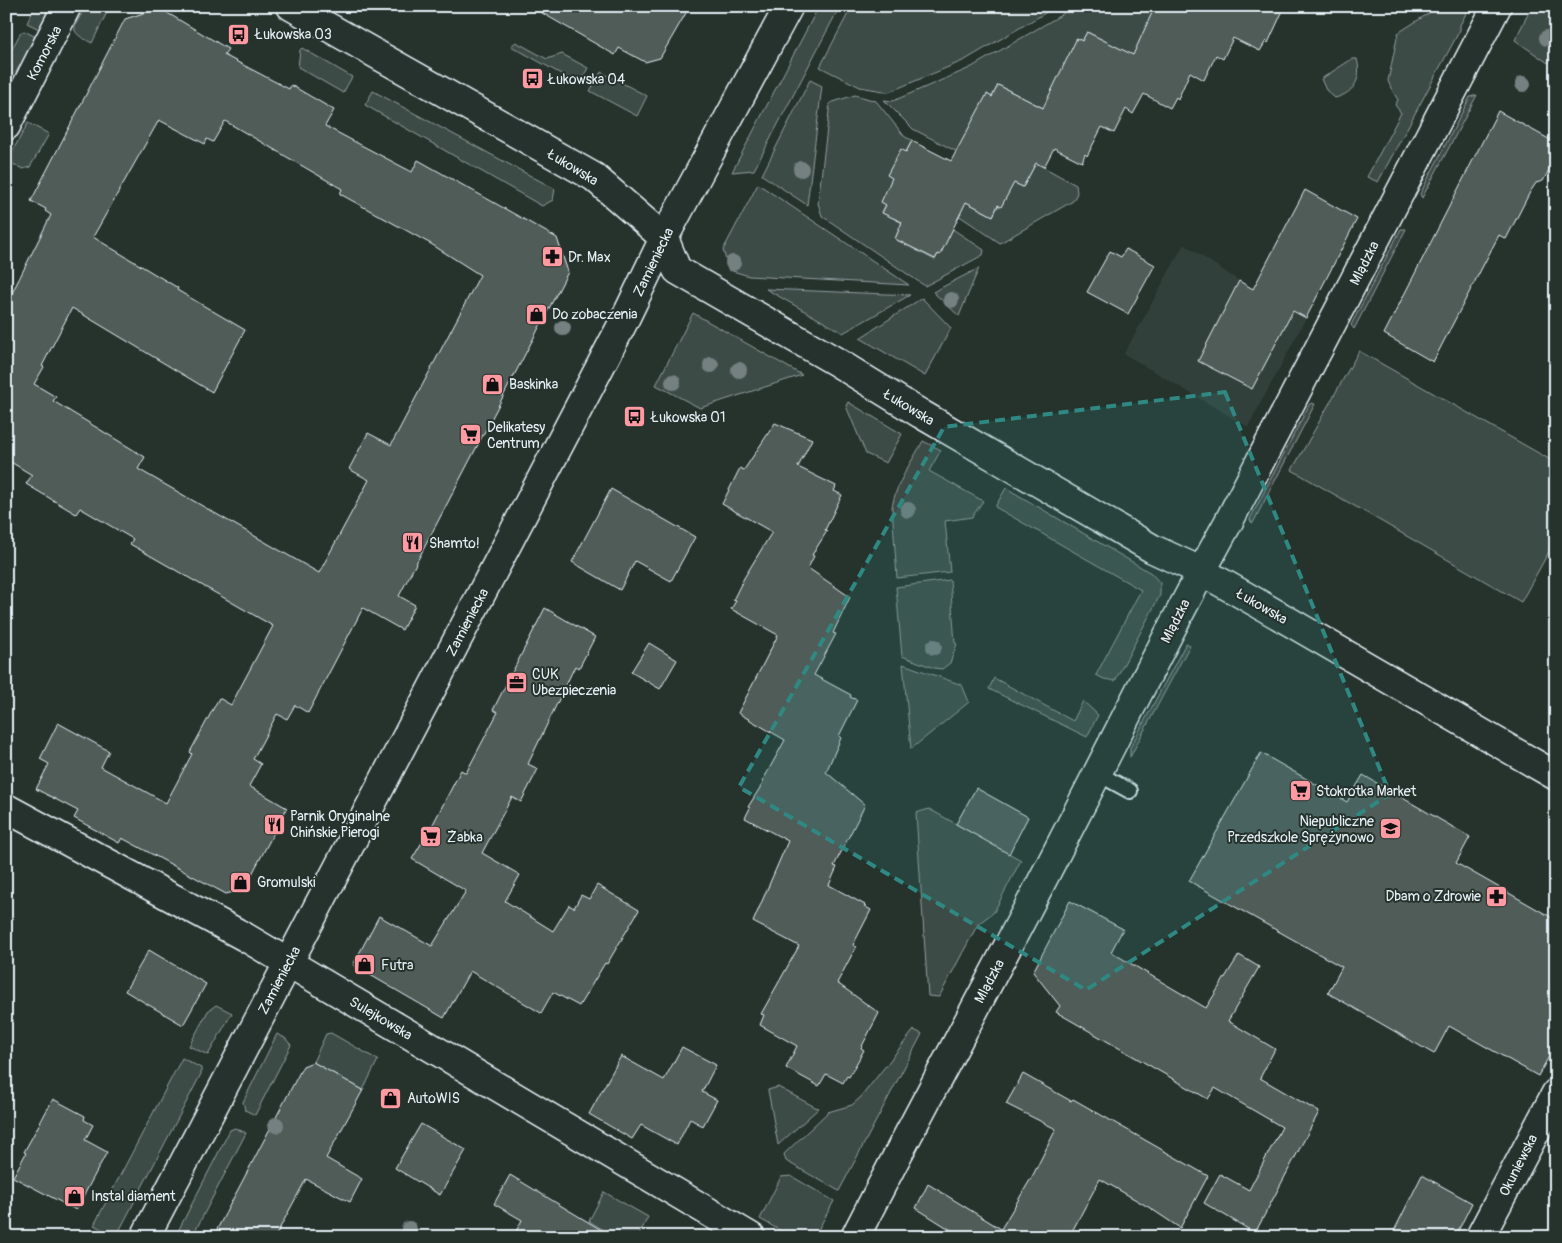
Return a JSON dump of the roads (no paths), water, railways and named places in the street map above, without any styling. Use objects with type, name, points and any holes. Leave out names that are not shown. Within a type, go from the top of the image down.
[{"type":"street","name":"Komorska","points":[[6,126],[67,6]]},
{"type":"street","name":"Łukowska","points":[[291,6],[594,177],[664,238],[677,270],[684,275],[836,361],[921,414],[1153,549],[1201,571],[1556,776]]},
{"type":"street","name":"Zamieniecka","points":[[145,1237],[624,321],[664,238],[789,6]]},
{"type":"street","name":"Mlądzka","points":[[855,1237],[1497,6]]},
{"type":"street","name":"Sulejkowska","points":[[6,808],[245,937],[751,1237]]},
{"type":"street","name":"Okuniewska","points":[[1480,1237],[1556,1093]]},
{"type":"lane","points":[[1097,773],[1130,791]]},
{"type":"place","name":"Łukowska 03","points":[[239,34]]},
{"type":"place","name":"Łukowska 04","points":[[532,79]]},
{"type":"place","name":"Dr. Max","points":[[552,257]]},
{"type":"place","name":"Do zobaczenia","points":[[536,314]]},
{"type":"place","name":"Baskinka","points":[[493,384]]},
{"type":"place","name":"Łukowska 01","points":[[635,417]]},
{"type":"place","name":"Delikatesy Centrum","points":[[471,435]]},
{"type":"place","name":"Shamto!","points":[[413,543]]},
{"type":"place","name":"CUK Ubezpieczenia","points":[[516,682]]},
{"type":"place","name":"Stokrotka Market","points":[[1300,791]]},
{"type":"place","name":"Parnik Oryginalne Chińskie Pierogi","points":[[274,824]]},
{"type":"place","name":"Niepubliczne Przedszkole Sprężynowo","points":[[1390,829]]},
{"type":"place","name":"Żabka","points":[[431,837]]},
{"type":"place","name":"Gromulski","points":[[241,882]]},
{"type":"place","name":"Dbam o Zdrowie","points":[[1497,896]]},
{"type":"place","name":"Futra","points":[[365,965]]},
{"type":"place","name":"AutoWIS","points":[[391,1098]]},
{"type":"place","name":"Instal diament","points":[[75,1196]]}]
